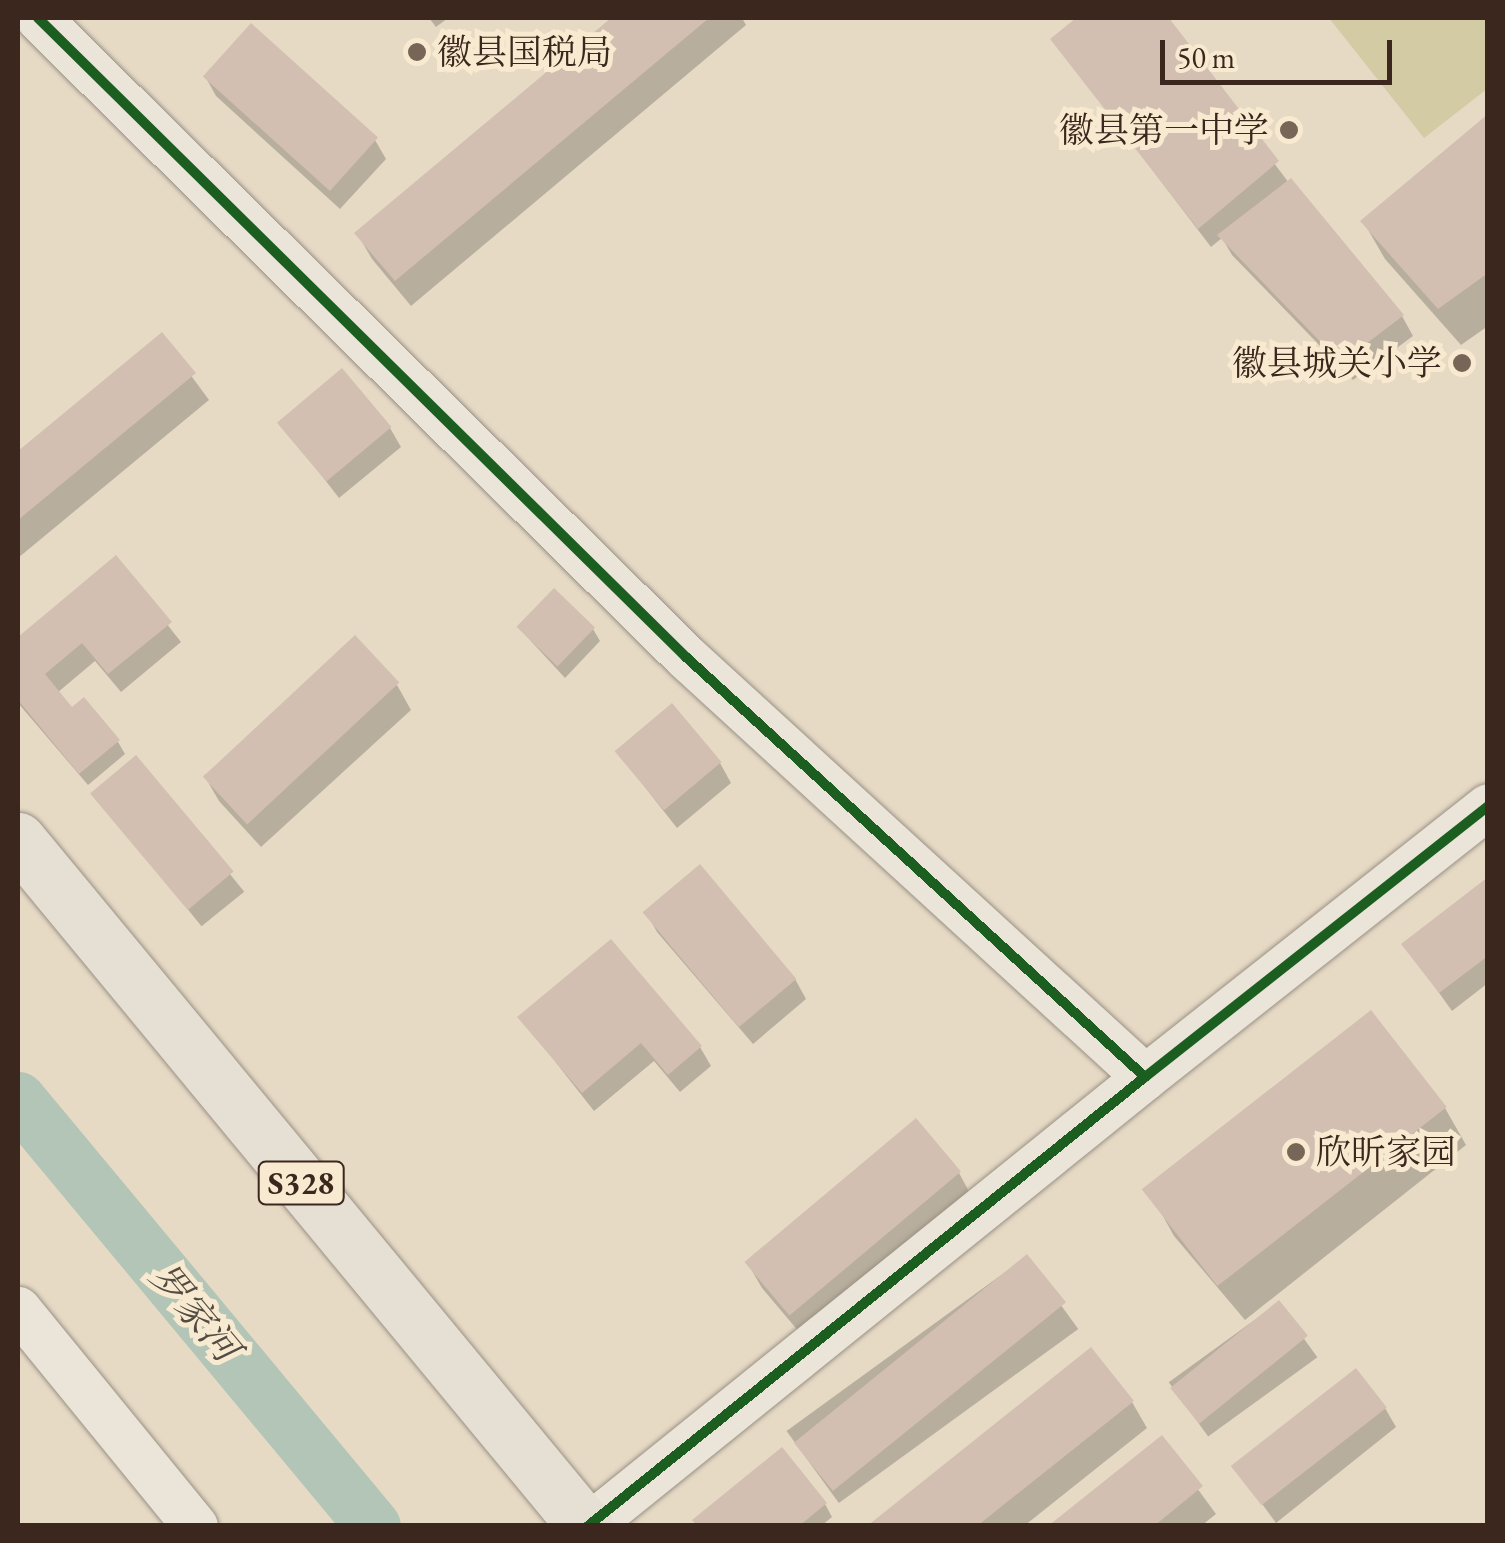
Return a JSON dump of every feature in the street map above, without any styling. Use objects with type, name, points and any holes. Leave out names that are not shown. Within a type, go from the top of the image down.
[{"type":"main road","name":"S328","points":[[18,840],[586,1526]]},
{"type":"street","points":[[38,18],[686,658],[1145,1077]]},
{"type":"street","points":[[586,1526],[1488,806]]},
{"type":"street","points":[[18,1308],[195,1526]]},
{"type":"shaded area","points":[[1329,18],[1487,18],[1487,89],[1424,138]]},
{"type":"building","points":[[611,18],[709,18],[395,281],[354,233]]},
{"type":"building","points":[[1076,18],[1169,18],[1279,161],[1198,229],[1050,39]]},
{"type":"building","points":[[251,23],[378,137],[330,191],[203,77]]},
{"type":"building","points":[[1488,114],[1488,273],[1438,309],[1360,221]]},
{"type":"building","points":[[1291,178],[1404,315],[1341,363],[1217,235]]},
{"type":"building","points":[[162,332],[196,373],[18,520],[18,451]]},
{"type":"building","points":[[342,368],[391,427],[326,482],[277,423]]},
{"type":"building","points":[[116,555],[172,622],[108,674],[82,643],[45,674],[72,707],[84,697],[120,740],[79,774],[18,700],[18,637]]},
{"type":"building","points":[[554,588],[595,628],[557,666],[516,627]]},
{"type":"building","points":[[355,635],[399,683],[247,824],[203,777]]},
{"type":"building","points":[[672,703],[721,762],[664,810],[615,751]]},
{"type":"building","points":[[136,755],[234,871],[188,910],[90,794]]},
{"type":"building","points":[[700,864],[796,979],[739,1027],[643,912]]},
{"type":"building","points":[[1488,877],[1488,956],[1439,993],[1401,944]]},
{"type":"building","points":[[611,939],[702,1046],[668,1075],[641,1043],[582,1093],[517,1017]]},
{"type":"building","name":"欣昕家园","points":[[1371,1010],[1447,1107],[1217,1286],[1142,1189]]},
{"type":"building","points":[[916,1118],[961,1172],[789,1316],[744,1262]]},
{"type":"building","points":[[1027,1254],[1066,1302],[833,1491],[794,1443]]},
{"type":"building","points":[[1279,1300],[1308,1336],[1199,1424],[1170,1388]]},
{"type":"building","points":[[1091,1347],[1134,1401],[977,1526],[867,1526]]},
{"type":"building","points":[[1356,1368],[1387,1407],[1261,1505],[1231,1466]]},
{"type":"building","points":[[1162,1435],[1203,1486],[1154,1526],[1048,1526]]},
{"type":"building","points":[[782,1447],[827,1503],[799,1526],[697,1526],[692,1520]]},
{"type":"waterway","name":"罗家河","points":[[18,1099],[373,1526]]},
{"type":"cycle path","points":[[38,18],[686,657],[1145,1077],[588,1526]]},
{"type":"cycle path","points":[[1145,1077],[1488,806]]},
{"type":"place","name":"徽县国税局","points":[[417,52]]},
{"type":"place","name":"徽县第一中学","points":[[1289,130]]},
{"type":"place","name":"徽县城关小学","points":[[1462,363]]},
{"type":"place","name":"欣昕家园","points":[[1296,1152]]}]
